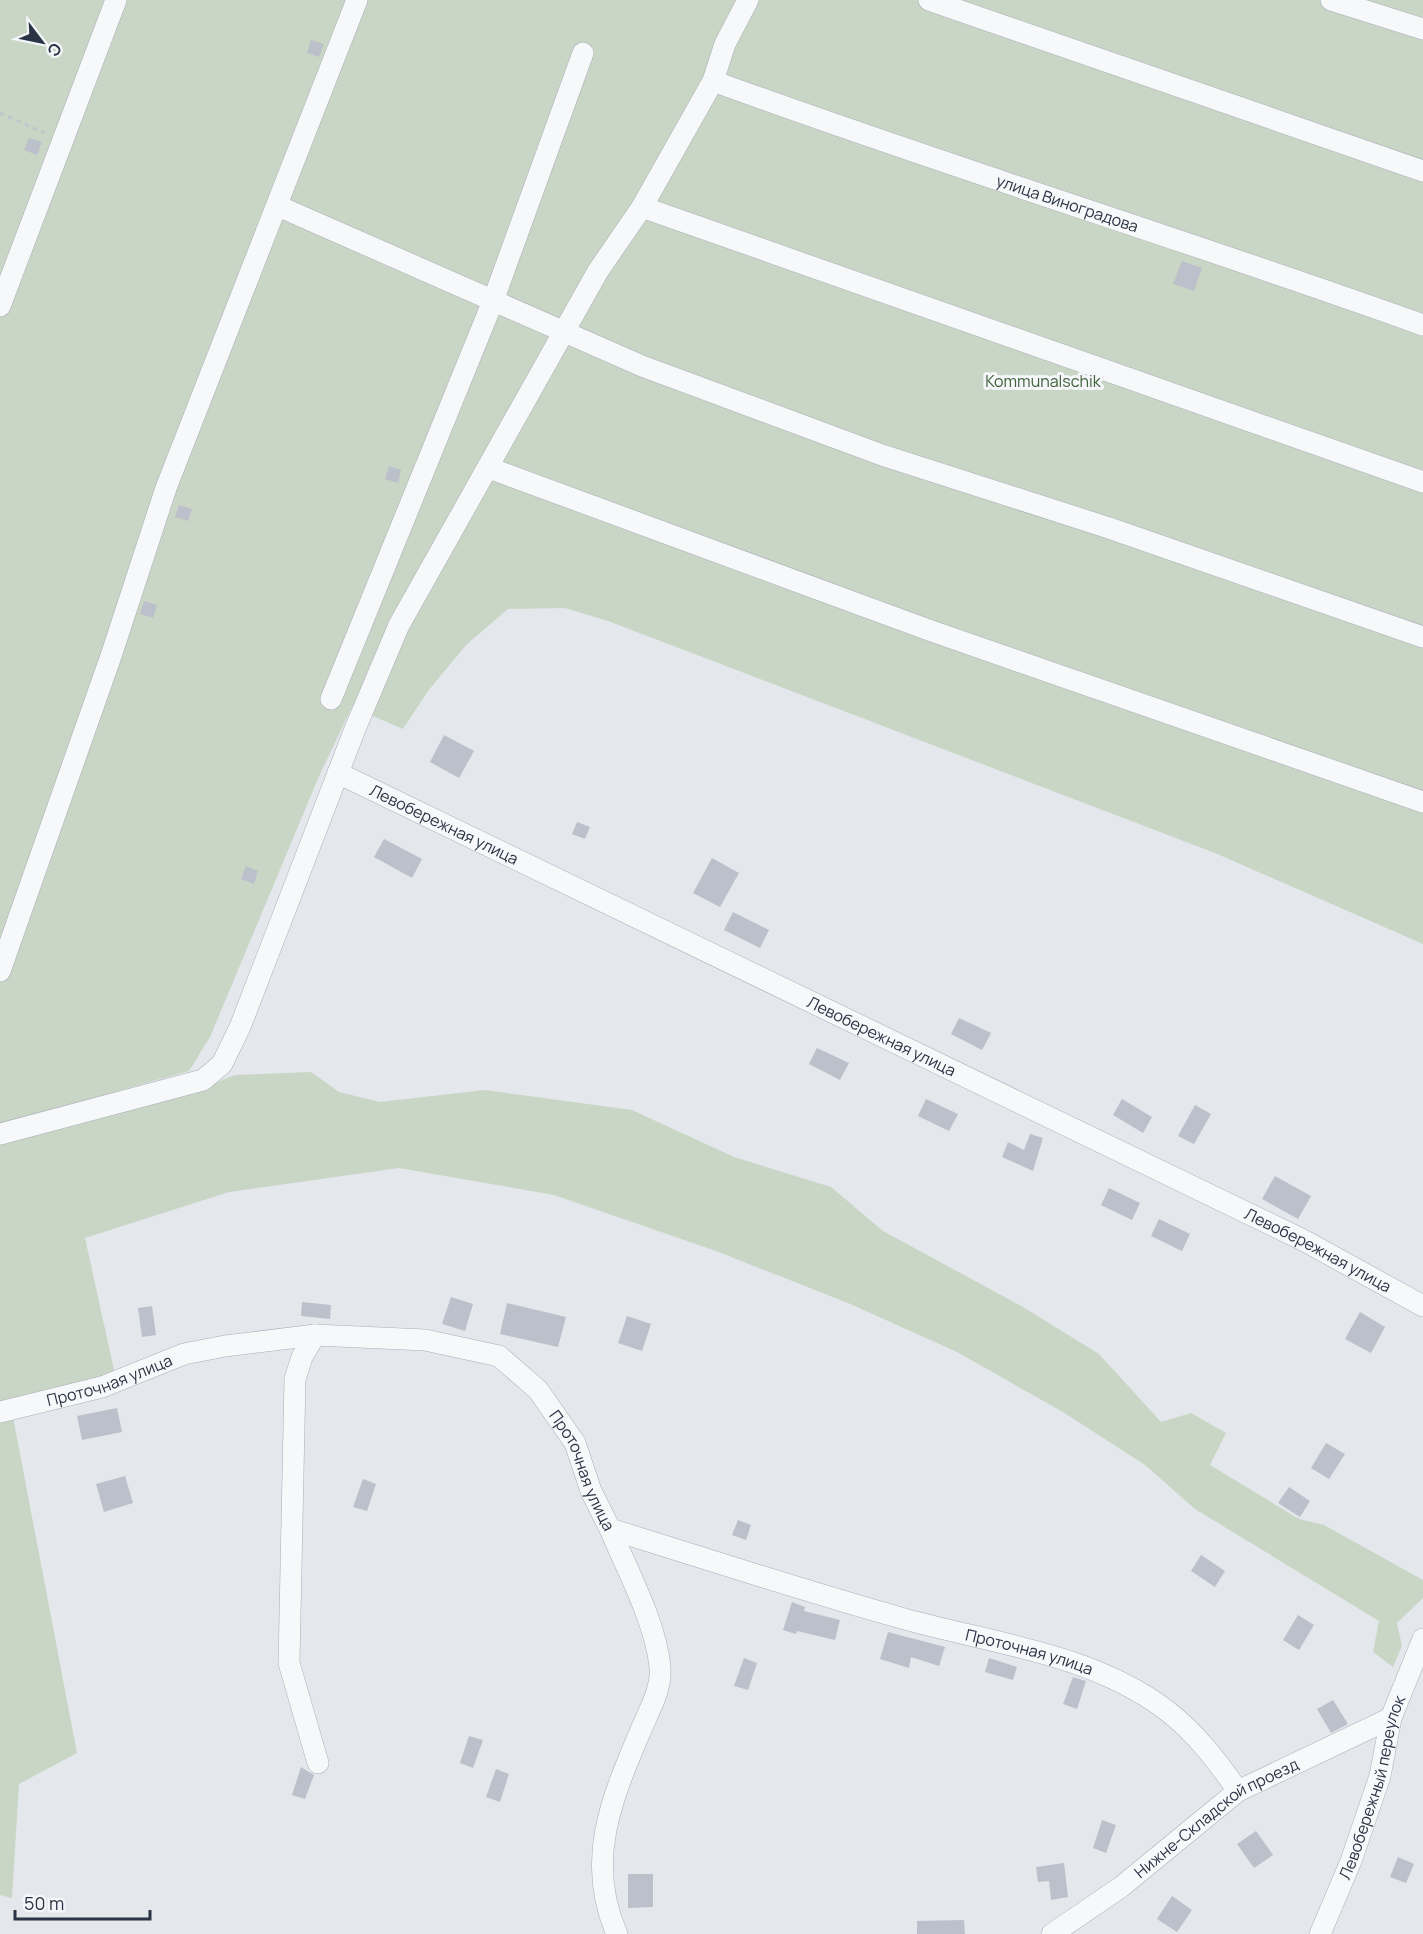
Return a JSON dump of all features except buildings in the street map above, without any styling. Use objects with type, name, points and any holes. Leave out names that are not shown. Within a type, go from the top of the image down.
[{"type":"street","points":[[0,306],[116,0]]},
{"type":"street","points":[[0,971],[111,657],[166,488],[357,0]]},
{"type":"street","points":[[0,1134],[203,1080],[222,1064],[240,1027],[338,773],[399,625],[598,271],[642,207],[713,81],[725,44],[748,0]]},
{"type":"street","points":[[929,0],[1423,171]]},
{"type":"street","points":[[1331,0],[1423,29]]},
{"type":"street","points":[[331,699],[493,301],[584,53]]},
{"type":"street","name":"улица Виноградова","points":[[713,81],[882,143],[1263,267],[1423,325]]},
{"type":"street","points":[[278,206],[642,366],[882,455],[1109,528],[1423,637]]},
{"type":"street","points":[[642,207],[1423,482]]},
{"type":"street","points":[[489,468],[926,629],[1423,802]]},
{"type":"street","name":"Левобережная улица","points":[[338,773],[1303,1240],[1423,1306]]},
{"type":"street","points":[[315,1335],[302,1358],[295,1379],[289,1662],[318,1763]]},
{"type":"street","name":"Проточная улица","points":[[0,1412],[102,1387],[184,1354],[315,1335],[425,1340],[499,1356],[538,1390],[575,1443],[591,1491],[610,1529],[901,1618],[1063,1659],[1122,1684],[1166,1710],[1207,1746],[1238,1791]]},
{"type":"street","points":[[610,1529],[652,1633],[660,1667],[654,1698],[613,1794],[604,1839],[601,1880],[606,1910],[617,1934]]},
{"type":"street","name":"Левобережный переулок","points":[[1320,1934],[1352,1861],[1380,1776],[1391,1718],[1423,1639]]},
{"type":"street","name":"Нижне-Складской проезд","points":[[1052,1934],[1121,1887],[1238,1791],[1391,1718]]},
{"type":"path","points":[[0,113],[63,140]]},
{"type":"green space","name":"Kommunalschik","points":[[0,0],[1423,0],[1423,944],[1215,853],[608,621],[565,608],[508,609],[467,644],[428,691],[403,729],[352,707],[320,774],[210,1037],[189,1071],[57,1108],[54,1131],[197,1090],[235,1075],[311,1072],[339,1092],[380,1102],[485,1090],[632,1110],[734,1157],[831,1187],[883,1231],[1023,1307],[1099,1354],[1161,1422],[1191,1413],[1226,1433],[1210,1465],[1299,1519],[1324,1525],[1423,1580],[1423,1598],[1397,1623],[1402,1646],[1393,1667],[1373,1652],[1379,1621],[1195,1509],[1145,1465],[1063,1412],[957,1352],[848,1303],[716,1251],[554,1195],[399,1168],[229,1192],[85,1238],[118,1388],[13,1417],[77,1753],[19,1784],[12,1898],[0,1895]]}]
